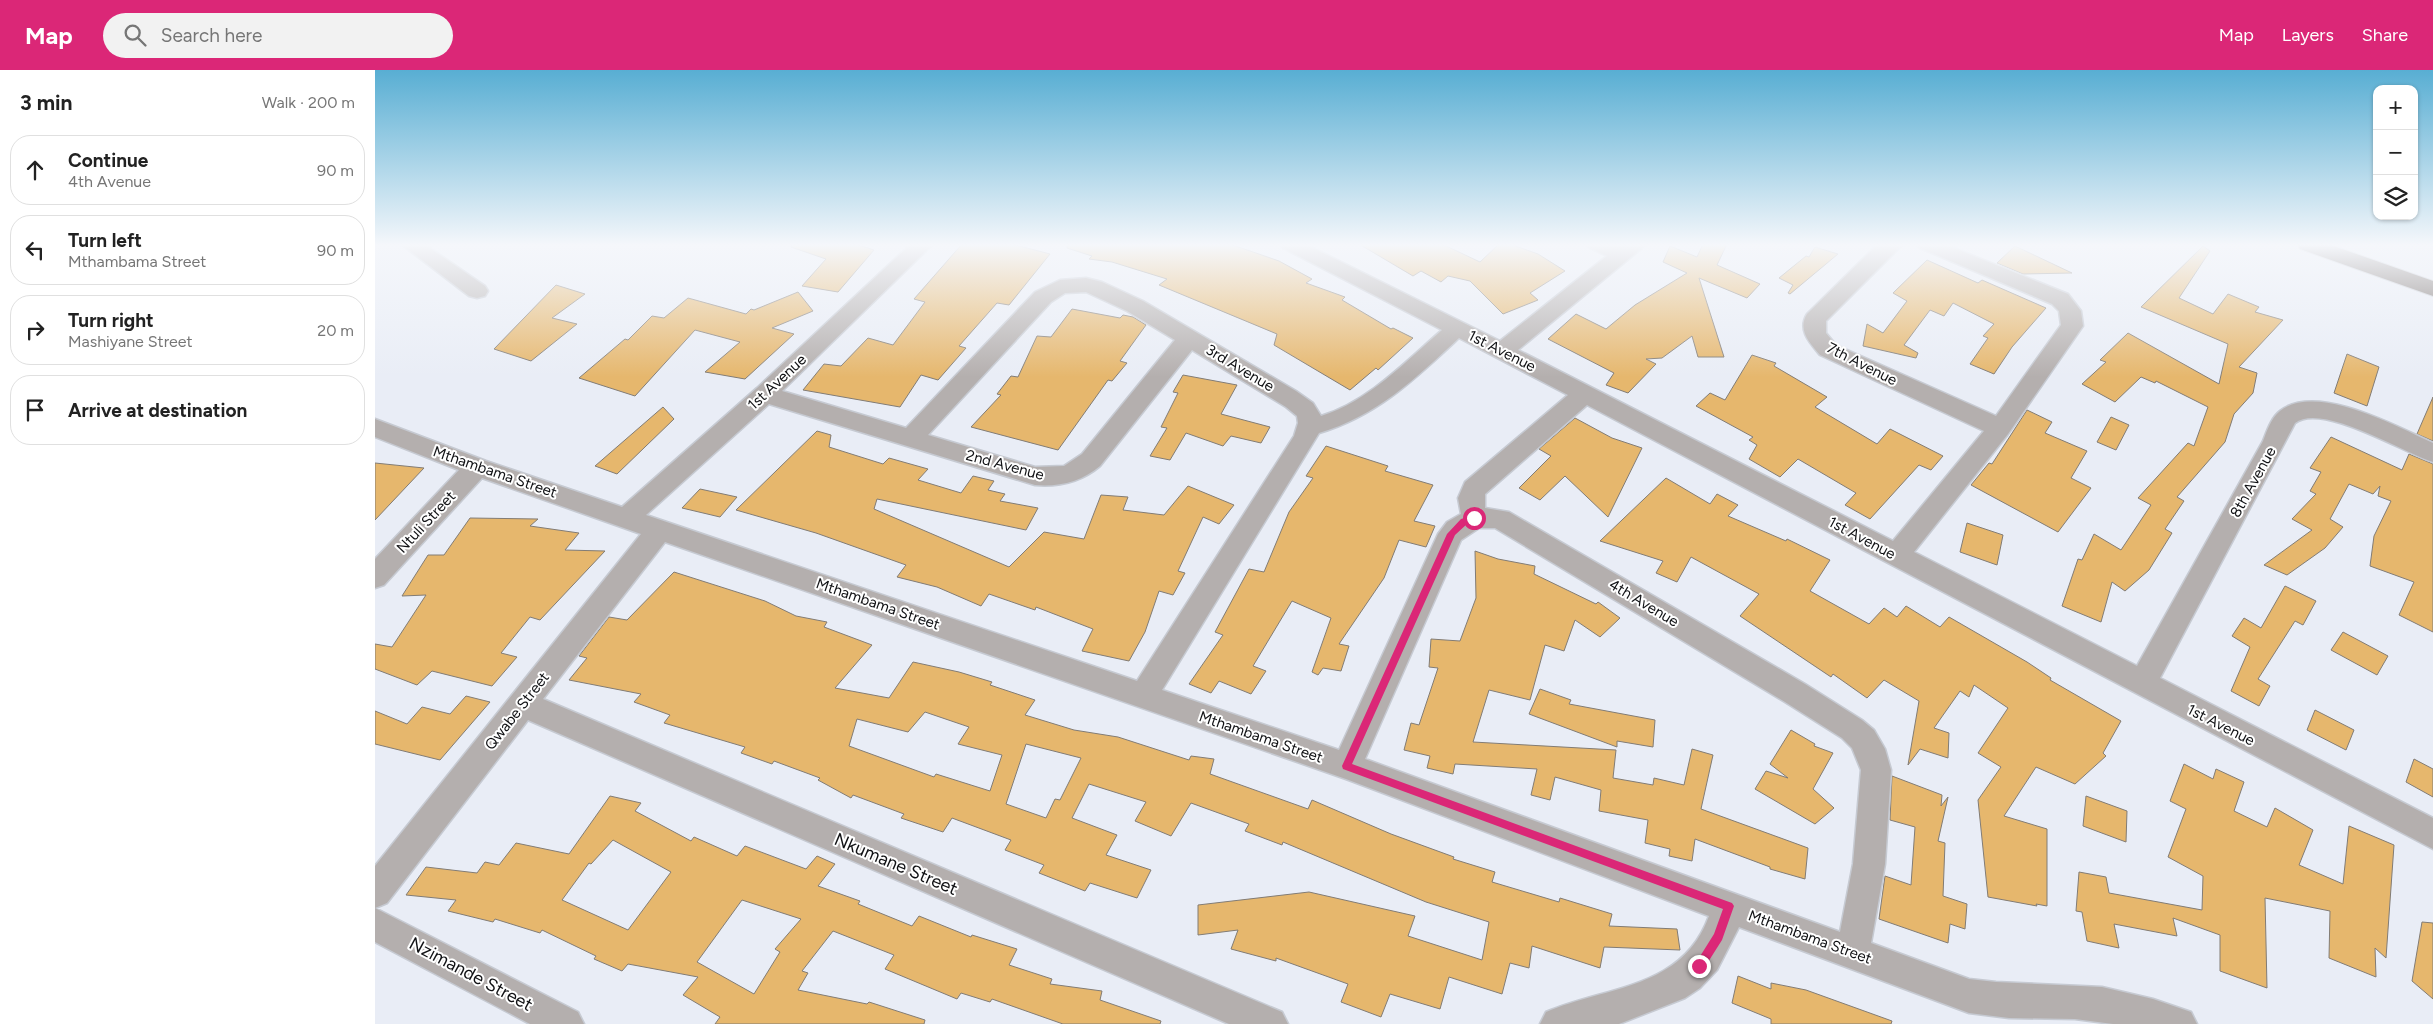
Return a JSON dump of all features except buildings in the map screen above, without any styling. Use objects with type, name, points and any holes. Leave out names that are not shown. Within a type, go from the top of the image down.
[{"type":"street","points":[[472,289],[477,292]]},
{"type":"street","name":"1st Avenue","points":[[627,518],[765,394],[876,289]]},
{"type":"street","name":"3rd Avenue","points":[[913,437],[1043,297],[1057,289]]},
{"type":"street","name":"3rd Avenue","points":[[1097,289],[1135,306],[1303,407],[1311,417],[1311,427]]},
{"type":"street","name":"1st Avenue","points":[[1379,289],[2433,834]]},
{"type":"street","points":[[1502,351],[1579,289]]},
{"type":"street","name":"7th Avenue","points":[[1845,289],[1815,319],[1813,327],[1819,342],[1828,350],[1853,363],[2000,428]]},
{"type":"street","points":[[1896,556],[2000,428],[2072,326],[2070,310],[2060,299],[2035,289]]},
{"type":"street","points":[[1143,696],[1311,427],[1343,417],[1378,396],[1457,328]]},
{"type":"street","name":"2nd Avenue","points":[[765,394],[913,437],[1035,476],[1053,478],[1070,475],[1081,470],[1091,460],[1189,338]]},
{"type":"street","points":[[1347,766],[1451,534],[1464,522],[1474,518],[1471,498],[1474,489],[1585,394]]},
{"type":"street","name":"8th Avenue","points":[[2142,684],[2275,442],[2283,421],[2289,416],[2307,410],[2333,412],[2433,453]]},
{"type":"street","name":"Mthambama Street","points":[[375,428],[477,466],[1347,766],[1969,996],[1994,1013],[2102,1004],[2131,1009],[2179,1024]]},
{"type":"street","name":"Ntuli Street","points":[[375,577],[477,466]]},
{"type":"street","name":"4th Avenue","points":[[1474,518],[1483,516],[1500,519],[1516,527],[1795,693],[1852,729],[1863,739],[1870,749],[1876,770],[1869,864],[1853,952]]},
{"type":"street","name":"Qwabe Street","points":[[375,892],[660,529]]},
{"type":"street","name":"Nkumane Street","points":[[523,704],[1270,1024]]},
{"type":"street","points":[[1558,1024],[1663,990],[1685,979],[1699,966],[1719,937],[1729,906]]},
{"type":"street","name":"Nzimande Street","points":[[375,924],[567,1024]]},
{"type":"route","points":[[1474,518],[1458,526],[1451,534],[1347,766],[1729,906],[1719,937],[1699,966]]}]
